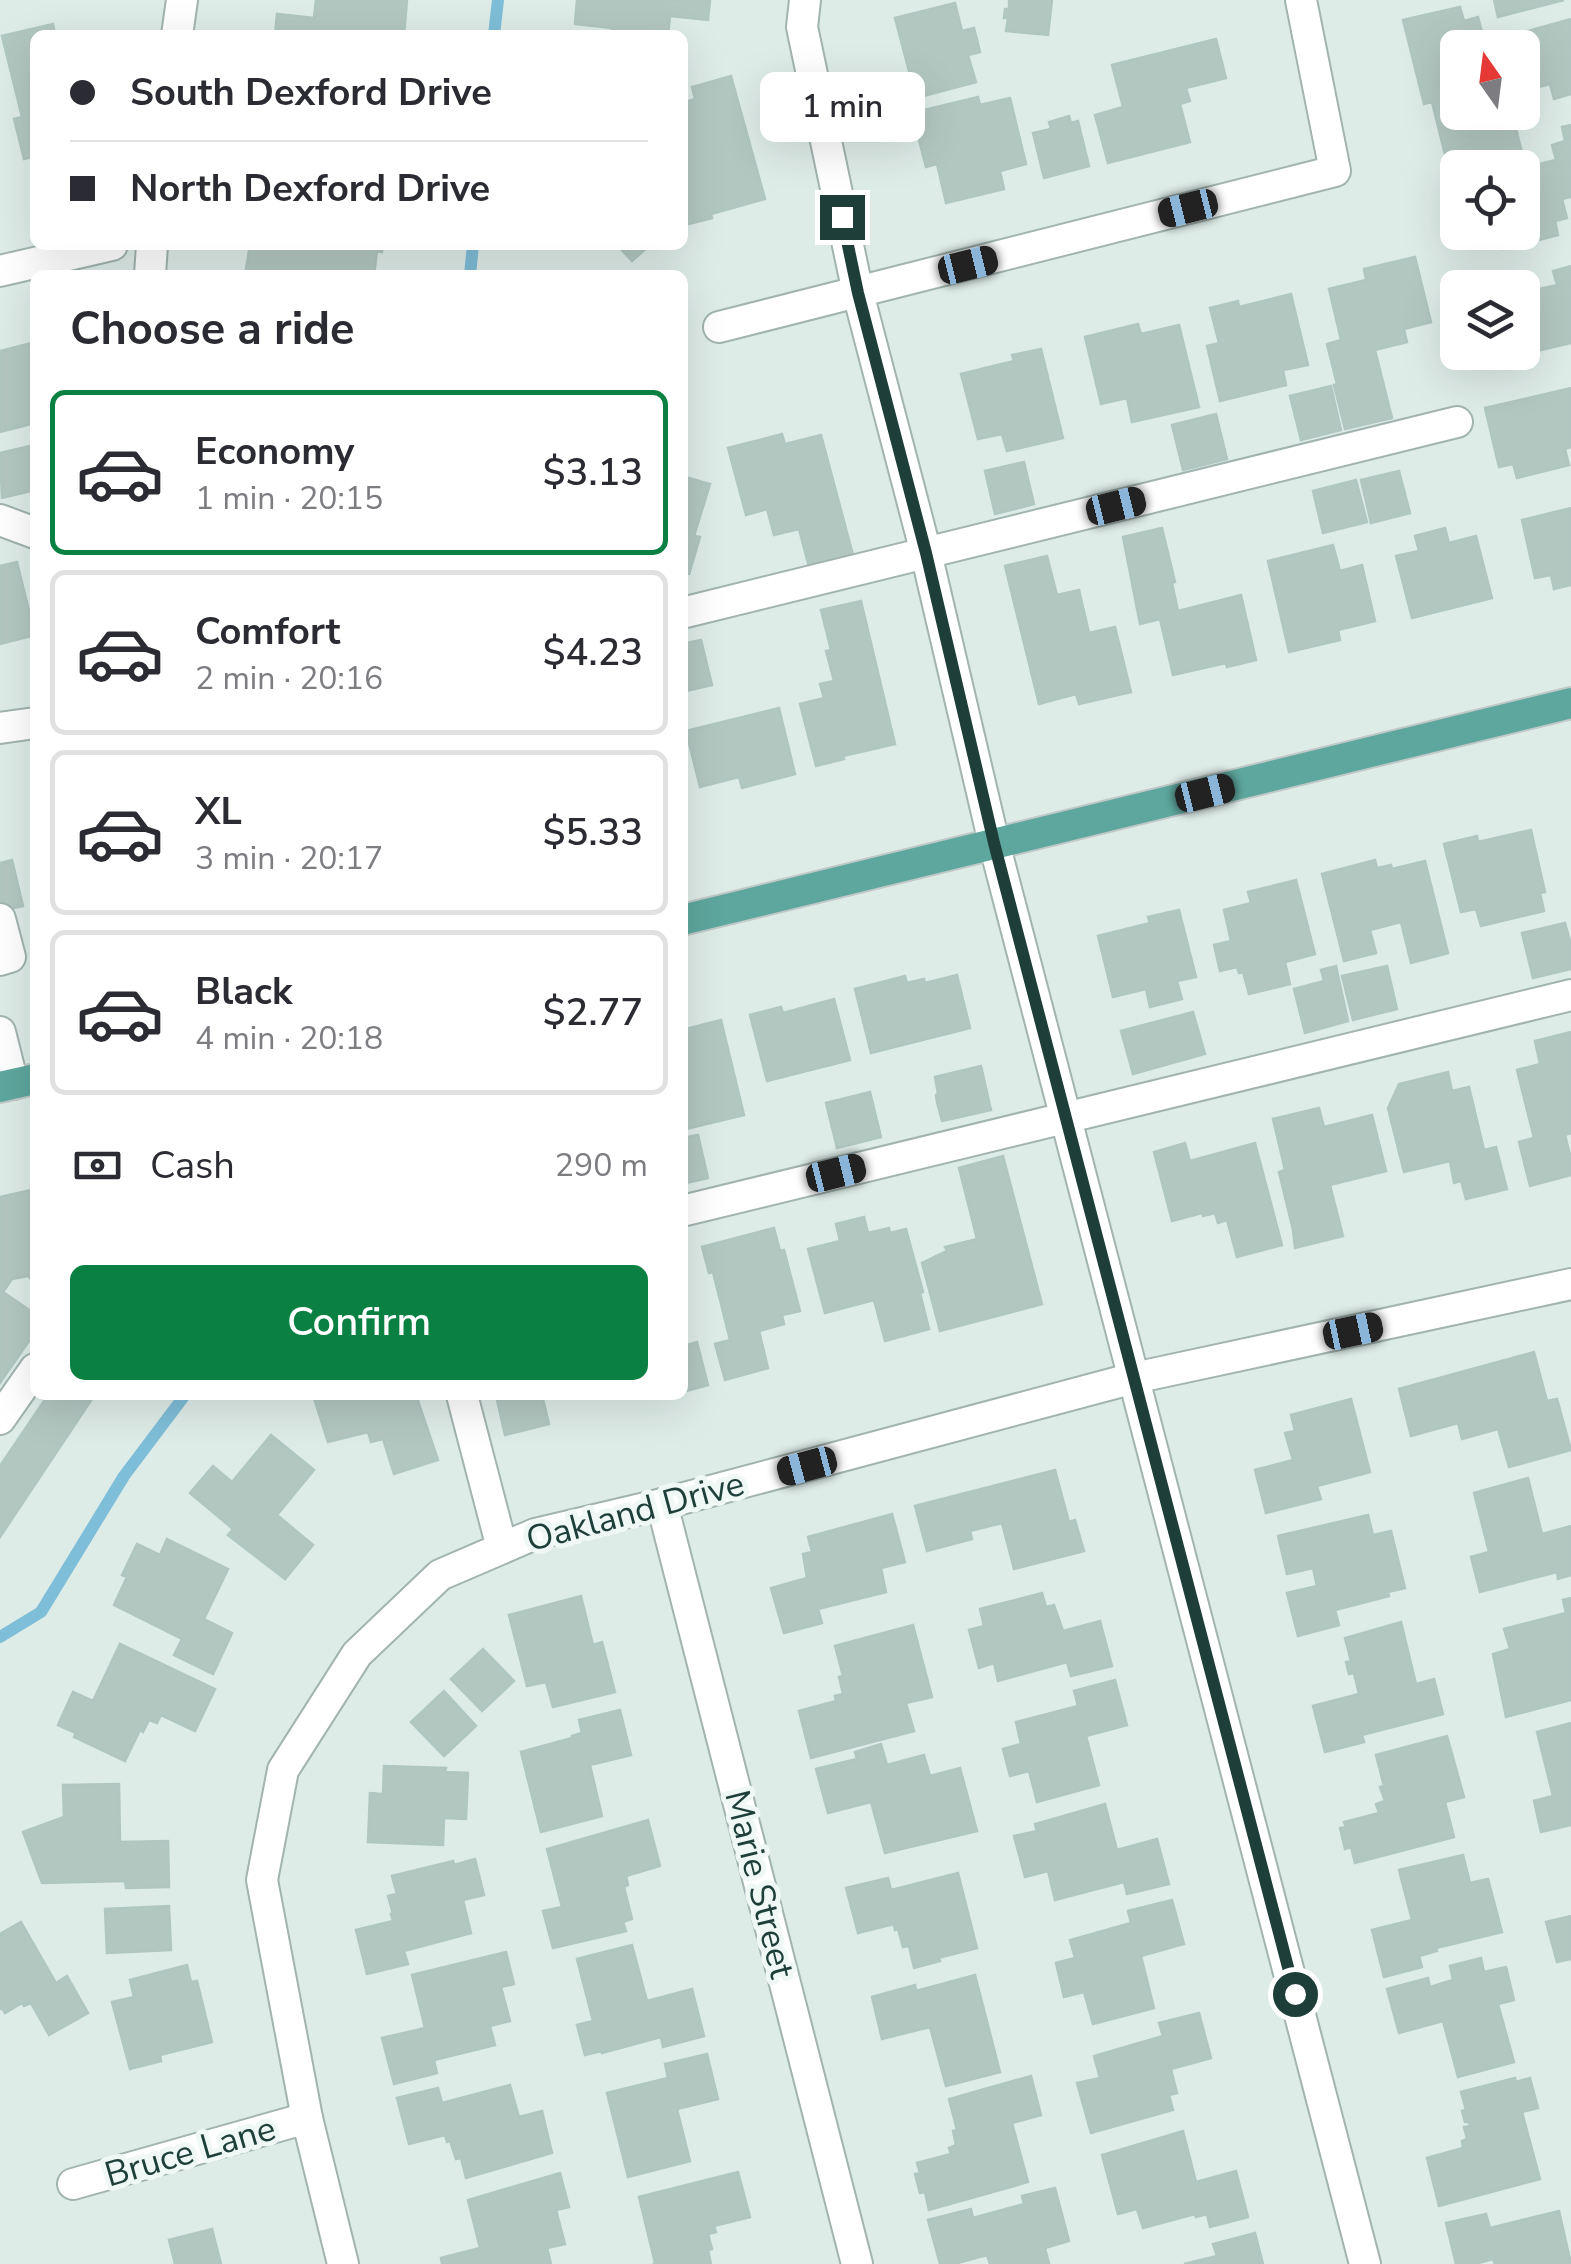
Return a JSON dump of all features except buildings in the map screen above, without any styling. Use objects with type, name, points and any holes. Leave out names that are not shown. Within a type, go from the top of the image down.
[{"type":"main road","points":[[688,919],[1571,703]]},
{"type":"street","points":[[179,30],[182,0]]},
{"type":"street","points":[[804,0],[802,26],[858,293],[926,553],[994,843],[1365,2264]]},
{"type":"street","points":[[719,327],[1335,171],[1301,0]]},
{"type":"street","points":[[0,271],[90,250]]},
{"type":"street","points":[[688,612],[1457,422]]},
{"type":"street","points":[[0,520],[30,531]]},
{"type":"street","points":[[0,728],[30,724]]},
{"type":"street","points":[[0,919],[10,957],[0,960]]},
{"type":"street","points":[[688,1209],[1571,995]]},
{"type":"street","points":[[0,1032],[16,1083]]},
{"type":"street","name":"Oakland Drive","points":[[343,2264],[307,2118],[262,1880],[283,1770],[357,1654],[440,1574],[535,1534],[1134,1378],[1571,1284]]},
{"type":"street","points":[[0,1419],[30,1377]]},
{"type":"street","points":[[463,1400],[502,1548]]},
{"type":"street","name":"Marie Street","points":[[662,1504],[858,2264]]},
{"type":"street","name":"Bruce Lane","points":[[73,2184],[307,2118]]},
{"type":"waterway","points":[[495,30],[498,0]]},
{"type":"waterway","points":[[470,270],[472,250]]},
{"type":"waterway","points":[[0,1637],[41,1612],[124,1476],[181,1400]]},
{"type":"route","points":[[842,217],[994,843],[1295,1994]]}]
